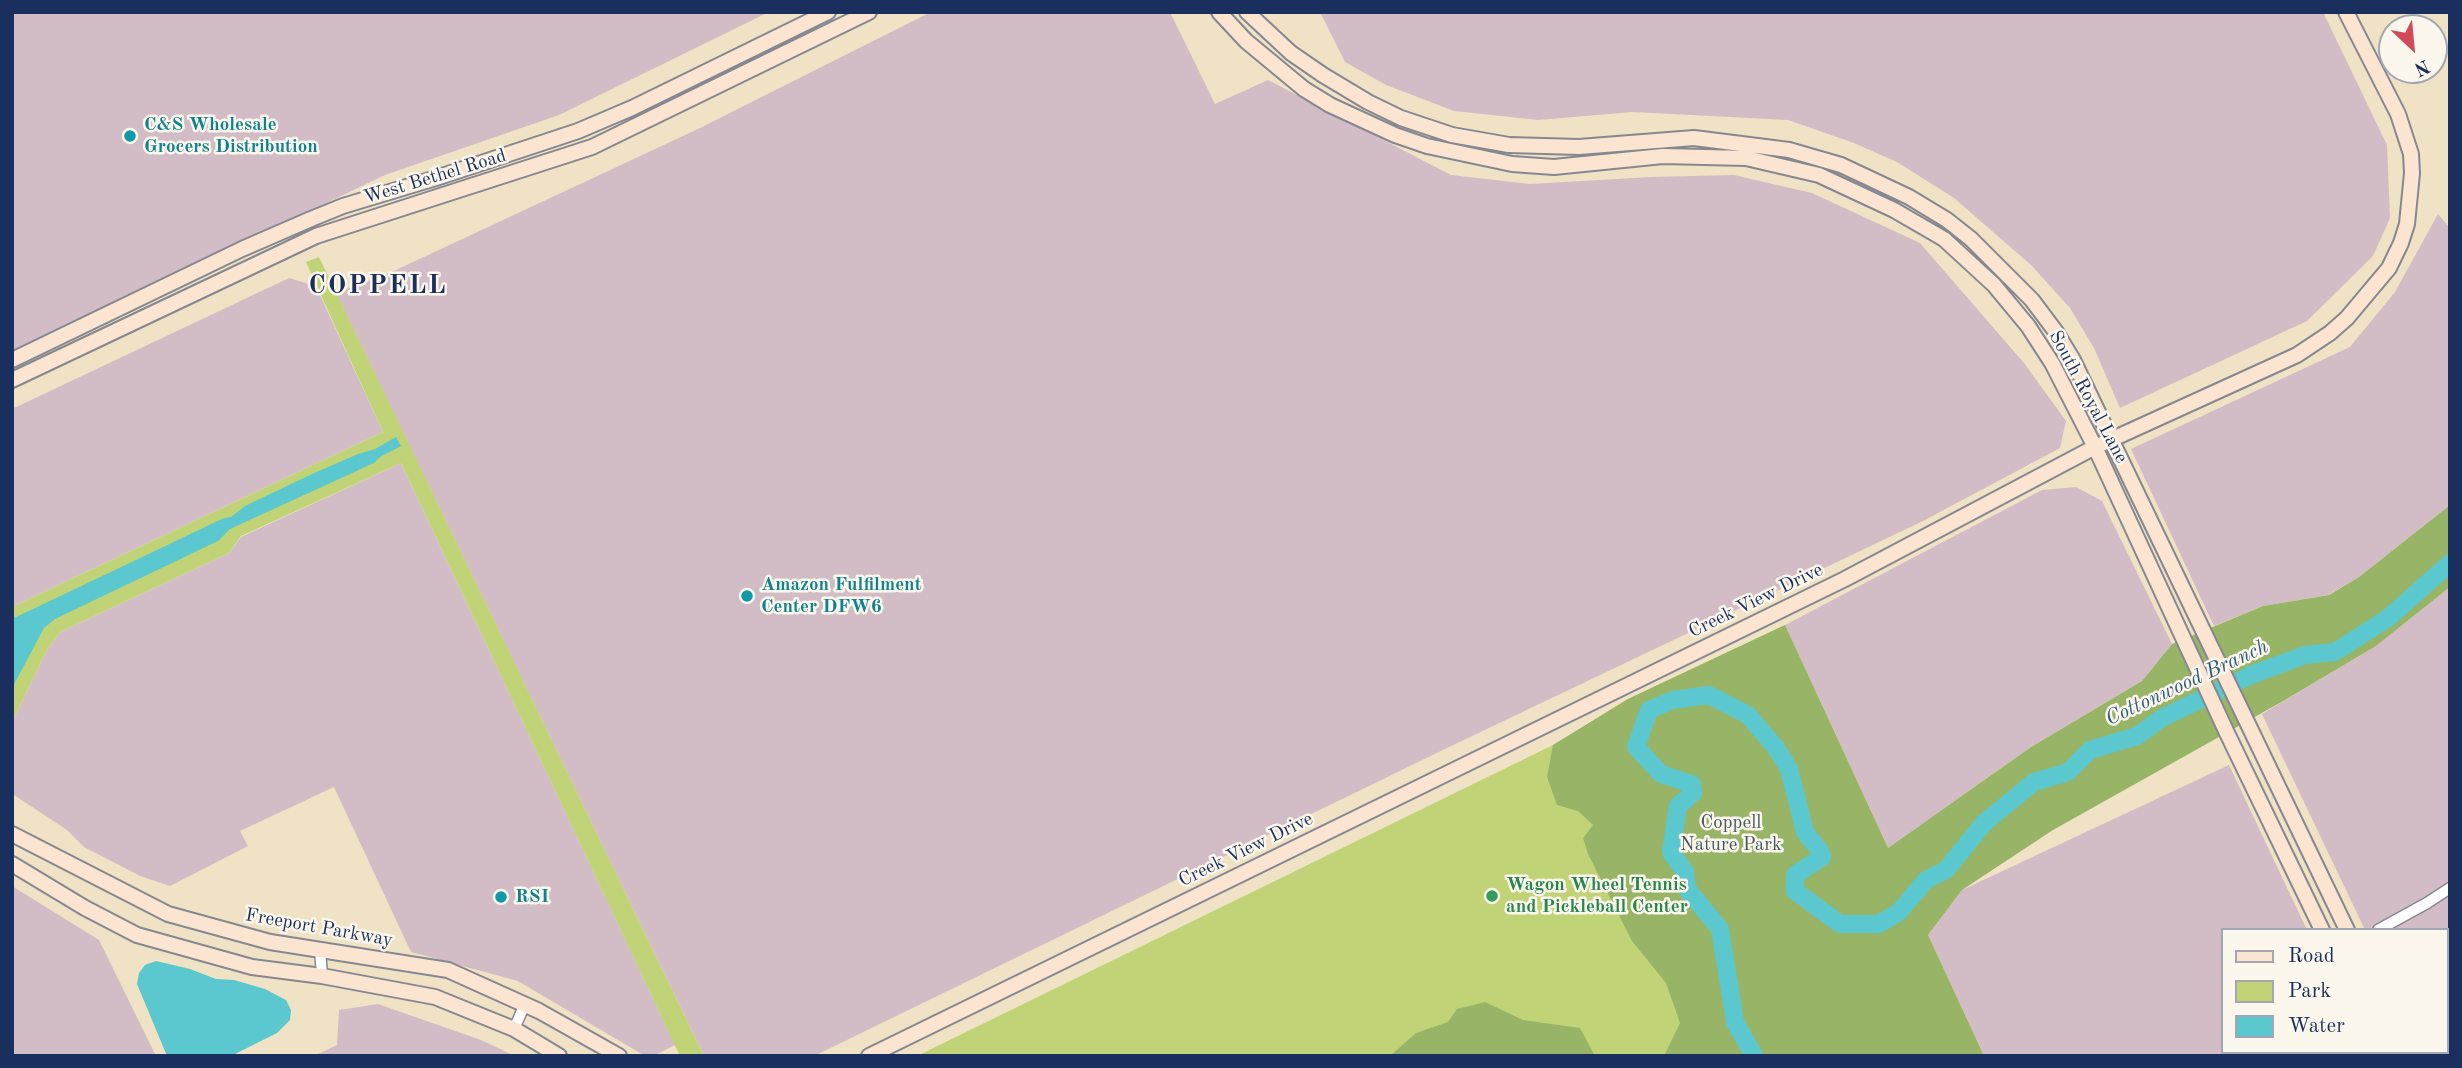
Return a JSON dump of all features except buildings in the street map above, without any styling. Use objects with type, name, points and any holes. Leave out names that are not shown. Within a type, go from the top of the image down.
[{"type":"main road","name":"West Bethel Road","points":[[12,360],[263,240],[343,206],[551,141],[632,108],[828,12]]},
{"type":"main road","name":"West Bethel Road","points":[[12,380],[316,236],[592,147],[869,12]]},
{"type":"main road","name":"South Royal Lane","points":[[1219,12],[1246,41],[1304,89],[1395,135],[1427,146],[1512,164],[1554,167],[1663,156],[1726,156],[1773,163],[1819,175],[1842,185],[1921,223],[1946,241],[1994,285],[2028,326],[2052,363],[2095,447],[2227,733],[2321,928]]},
{"type":"main road","name":"South Royal Lane","points":[[1247,12],[1291,53],[1348,90],[1401,118],[1452,135],[1509,145],[1579,147],[1694,138],[1789,150],[1841,165],[1909,197],[1957,228],[2005,271],[2032,300],[2073,360],[2346,928]]},
{"type":"main road","name":"Creek View Drive","points":[[869,1056],[1846,579],[2095,447],[2297,355],[2330,333],[2347,318],[2389,268],[2407,224],[2412,173],[2411,154],[2399,114],[2346,12]]},
{"type":"main road","points":[[1339,109],[1348,90]]},
{"type":"main road","points":[[1579,147],[1581,166]]},
{"type":"main road","points":[[490,161],[495,179]]},
{"type":"main road","points":[[1946,241],[1957,228]]},
{"type":"main road","points":[[263,240],[271,257]]},
{"type":"main road","points":[[2161,589],[2175,608],[2186,615],[2197,617]]},
{"type":"main road","name":"Freeport Parkway","points":[[12,834],[168,914],[271,942],[448,970],[525,1004],[619,1056]]},
{"type":"main road","points":[[12,864],[85,908],[137,935],[252,967],[322,976],[435,997],[514,1029],[559,1056]]},
{"type":"street","points":[[2382,928],[2450,888]]},
{"type":"street","points":[[320,949],[322,976]]},
{"type":"street","points":[[514,1029],[525,1004]]},
{"type":"shaded area","points":[[12,12],[769,12],[559,115],[385,175],[12,353]]},
{"type":"shaded area","points":[[931,12],[1170,12],[1215,104],[1268,80],[1451,175],[1530,184],[1734,175],[1812,193],[1920,243],[2024,363],[2066,421],[2060,448],[1923,521],[1447,748],[814,1056],[704,1056],[336,293],[396,270],[698,129]]},
{"type":"shaded area","points":[[1320,12],[2323,12],[2387,145],[2390,218],[2373,256],[2307,321],[2120,408],[2094,348],[2070,308],[2031,265],[1954,198],[1897,162],[1854,143],[1788,120],[1633,112],[1538,120],[1454,111],[1386,85],[1345,62]]},
{"type":"shaded area","points":[[2438,214],[2450,228],[2450,505],[2359,577],[2328,595],[2263,606],[2214,626],[2131,449],[2350,347],[2395,292]]},
{"type":"shaded area","points":[[289,278],[306,283],[320,295],[383,432],[12,607],[12,409]]},
{"type":"shaded area","points":[[401,463],[675,1045],[653,1056],[645,1056],[518,981],[411,952],[334,787],[240,831],[248,846],[170,886],[140,876],[84,847],[67,830],[14,795],[12,722],[47,650],[60,632],[229,553],[241,537]]},
{"type":"shaded area","points":[[2076,487],[2102,501],[2172,644],[2142,681],[2031,747],[1888,848],[1785,625],[2042,490]]},
{"type":"shaded area","points":[[2450,587],[2450,1056],[2425,1054],[2448,1054],[2448,928],[2364,928],[2262,714],[2376,646]]},
{"type":"shaded area","points":[[2229,765],[2306,928],[2220,928],[2220,1054],[2366,1056],[1984,1056],[1928,935],[1962,890]]},
{"type":"shaded area","points":[[12,886],[99,940],[156,1056],[12,1056]]},
{"type":"shaded area","points":[[378,1004],[481,1040],[515,1056],[314,1056],[337,1045],[339,1010]]},
{"type":"green space","points":[[319,257],[704,1056],[680,1056],[401,463],[241,536],[229,553],[60,632],[47,650],[12,722],[12,607],[383,432],[306,262]]},
{"type":"green space","name":"Coppell Nature Park","points":[[2450,505],[2450,587],[2376,646],[2053,830],[1962,890],[1928,935],[1984,1056],[1664,1056],[1680,1023],[1666,983],[1632,941],[1588,854],[1583,838],[1593,825],[1578,811],[1557,805],[1547,777],[1553,745],[1628,699],[1785,625],[1888,848],[2031,747],[2142,681],[2172,644],[2263,606],[2329,595],[2359,577]]},
{"type":"green space","points":[[1785,625],[1984,1056],[917,1056],[1553,745],[1628,699]]},
{"type":"green space","points":[[1485,1002],[1523,1020],[1580,1028],[1595,1056],[1390,1056],[1416,1033],[1448,1022],[1457,1009]]},
{"type":"water","points":[[396,437],[401,446],[374,463],[230,529],[218,541],[55,619],[44,628],[12,688],[12,619],[231,517],[245,506],[310,475],[375,449]]},
{"type":"water","points":[[156,961],[190,969],[216,979],[234,980],[265,989],[286,1000],[291,1010],[290,1020],[277,1033],[231,1056],[167,1056],[137,984],[139,973],[145,965]]},
{"type":"waterway","name":"Cottonwood Branch","points":[[1754,1056],[1735,1022],[1720,929],[1687,889],[1685,872],[1671,852],[1678,806],[1693,793],[1692,784],[1661,774],[1636,747],[1649,710],[1673,700],[1709,695],[1748,715],[1776,748],[1789,769],[1805,832],[1822,857],[1795,875],[1795,891],[1840,924],[1879,924],[1899,912],[1926,880],[1946,870],[1984,823],[2034,782],[2068,772],[2090,750],[2137,736],[2162,718],[2251,675],[2305,655],[2335,652],[2388,618],[2450,563]]},
{"type":"place","name":"C&S Wholesale Grocers Distribution","points":[[130,136]]},
{"type":"place","name":"Amazon Fulfilment Center DFW6","points":[[747,596]]},
{"type":"place","name":"Wagon Wheel Tennis and Pickleball Center","points":[[1492,896]]},
{"type":"place","name":"RSI","points":[[501,897]]},
{"type":"district","name":"COPPELL","points":[[378,286]]}]
